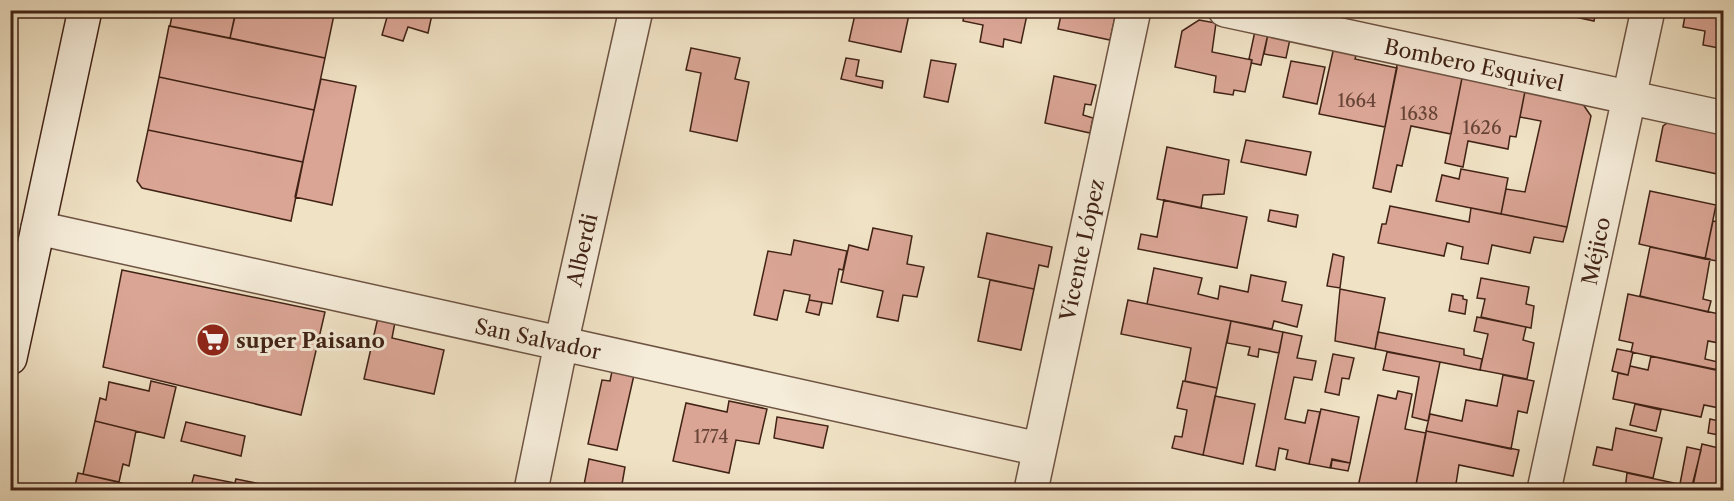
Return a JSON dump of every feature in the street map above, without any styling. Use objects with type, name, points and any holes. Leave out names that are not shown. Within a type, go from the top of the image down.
[{"type":"street","points":[[10,358],[85,10]]},
{"type":"street","name":"Alberdi","points":[[531,490],[561,344],[636,10]]},
{"type":"street","name":"Vicente López","points":[[1037,490],[1039,449],[1134,10]]},
{"type":"street","name":"Bombero Esquivel","points":[[1225,10],[1724,118]]},
{"type":"street","name":"Méjico","points":[[1544,490],[1648,10]]},
{"type":"street","name":"San Salvador","points":[[38,228],[1039,449]]},
{"type":"building","points":[[173,10],[236,12],[230,38],[170,26]]},
{"type":"building","points":[[236,10],[335,10],[325,58],[230,38]]},
{"type":"building","points":[[389,10],[433,10],[428,33],[408,27],[403,41],[382,35]]},
{"type":"building","points":[[856,10],[910,10],[901,52],[849,41]]},
{"type":"building","points":[[965,10],[1028,10],[1021,43],[1004,39],[1003,47],[980,42],[983,25],[963,21]]},
{"type":"building","points":[[1062,10],[1111,10],[1115,17],[1110,40],[1058,29]]},
{"type":"building","points":[[1543,10],[1596,10],[1594,21]]},
{"type":"building","points":[[1686,10],[1724,10],[1724,49],[1703,45],[1705,31],[1683,27]]},
{"type":"building","points":[[1199,20],[1216,23],[1212,52],[1252,60],[1245,92],[1234,90],[1233,95],[1214,92],[1216,76],[1175,67],[1182,31]]},
{"type":"building","points":[[169,26],[325,58],[314,110],[159,77]]},
{"type":"building","points":[[1255,31],[1268,34],[1261,65],[1251,63],[1252,60],[1249,59]]},
{"type":"building","points":[[1268,34],[1290,39],[1286,58],[1264,54]]},
{"type":"building","points":[[1334,47],[1357,52],[1355,59],[1397,68],[1385,127],[1319,114]]},
{"type":"building","points":[[691,48],[740,58],[735,79],[749,82],[737,141],[690,131],[701,73],[686,70]]},
{"type":"building","points":[[846,58],[859,60],[856,76],[883,81],[882,88],[841,79]]},
{"type":"building","points":[[931,60],[956,64],[948,102],[924,97]]},
{"type":"building","points":[[1398,60],[1463,73],[1451,134],[1411,126],[1402,166],[1397,165],[1391,192],[1373,188]]},
{"type":"building","points":[[1291,61],[1325,67],[1317,104],[1283,97]]},
{"type":"building","points":[[1463,73],[1526,86],[1516,137],[1510,136],[1508,149],[1468,141],[1463,167],[1445,163]]},
{"type":"building","points":[[1054,76],[1096,85],[1091,105],[1085,104],[1083,115],[1093,118],[1090,133],[1045,123]]},
{"type":"building","points":[[159,77],[314,110],[303,162],[148,130]]},
{"type":"building","points":[[321,79],[356,86],[332,205],[295,197]]},
{"type":"building","points":[[1526,86],[1578,97],[1591,116],[1567,227],[1501,214],[1506,189],[1525,192],[1541,121],[1520,117]]},
{"type":"building","points":[[1676,117],[1724,127],[1722,175],[1656,161],[1663,126]]},
{"type":"building","points":[[148,130],[303,162],[291,221],[142,188],[137,181]]},
{"type":"building","points":[[1246,140],[1311,152],[1306,175],[1241,162]]},
{"type":"building","points":[[1167,147],[1229,160],[1224,194],[1203,195],[1201,208],[1157,199]]},
{"type":"building","points":[[1461,169],[1508,178],[1501,214],[1436,201],[1442,175],[1459,179]]},
{"type":"building","points":[[1650,191],[1716,205],[1705,259],[1639,244]]},
{"type":"building","points":[[1164,200],[1247,217],[1237,268],[1138,249],[1141,234],[1157,237]]},
{"type":"building","points":[[1390,206],[1469,222],[1471,208],[1567,227],[1563,242],[1534,237],[1530,253],[1492,245],[1488,264],[1461,259],[1463,247],[1447,243],[1444,256],[1378,243],[1382,224],[1386,224]]},
{"type":"building","points":[[1270,210],[1298,215],[1296,227],[1268,221]]},
{"type":"building","points":[[1713,221],[1724,223],[1724,262],[1705,259]]},
{"type":"building","points":[[873,228],[912,236],[907,264],[924,267],[917,297],[903,295],[898,321],[877,317],[883,291],[841,282],[849,245],[868,250]]},
{"type":"building","points":[[987,233],[1052,247],[1048,267],[1039,265],[1034,289],[978,277]]},
{"type":"building","points":[[794,240],[847,251],[843,270],[839,269],[832,304],[809,300],[810,295],[784,290],[777,320],[754,315],[768,251],[791,255]]},
{"type":"building","points":[[1650,247],[1710,259],[1703,299],[1711,301],[1708,312],[1640,296]]},
{"type":"building","points":[[1333,254],[1344,257],[1340,288],[1327,286]]},
{"type":"building","points":[[1154,268],[1202,278],[1198,294],[1218,299],[1220,286],[1248,292],[1251,275],[1286,282],[1282,301],[1302,305],[1297,327],[1274,321],[1272,329],[1147,304]]},
{"type":"building","name":"super Paisano","points":[[122,270],[325,312],[301,415],[103,367]]},
{"type":"building","points":[[1481,278],[1529,287],[1526,304],[1534,306],[1531,328],[1481,317],[1485,299],[1477,298]]},
{"type":"building","points":[[990,280],[1034,289],[1021,350],[978,341]]},
{"type":"building","points":[[1340,289],[1385,298],[1375,349],[1335,341]]},
{"type":"building","points":[[1452,294],[1463,296],[1463,299],[1467,300],[1465,314],[1449,311]]},
{"type":"building","points":[[1628,294],[1724,315],[1724,344],[1708,341],[1705,359],[1718,362],[1716,370],[1631,352],[1633,343],[1619,340]]},
{"type":"building","points":[[809,300],[822,302],[819,315],[806,312]]},
{"type":"building","points":[[1128,300],[1231,321],[1217,388],[1185,381],[1191,348],[1121,334]]},
{"type":"building","points":[[379,313],[396,317],[392,338],[444,350],[434,394],[364,379]]},
{"type":"building","points":[[1477,317],[1526,327],[1523,340],[1534,343],[1527,379],[1480,370],[1488,334],[1474,331]]},
{"type":"building","points":[[1231,321],[1283,332],[1279,353],[1259,349],[1258,357],[1248,355],[1250,347],[1227,343]]},
{"type":"building","points":[[1283,332],[1302,336],[1297,358],[1316,361],[1312,380],[1294,377],[1285,419],[1305,423],[1308,410],[1320,412],[1309,464],[1286,459],[1288,450],[1279,448],[1275,470],[1256,466]]},
{"type":"building","points":[[1378,332],[1464,349],[1464,355],[1482,359],[1480,370],[1375,349]]},
{"type":"building","points":[[1617,349],[1633,352],[1628,375],[1612,371]]},
{"type":"building","points":[[1387,352],[1440,362],[1428,421],[1412,417],[1419,377],[1383,370]]},
{"type":"building","points":[[1333,354],[1354,358],[1349,379],[1342,378],[1339,395],[1325,392]]},
{"type":"building","points":[[1651,356],[1724,371],[1724,409],[1704,405],[1701,417],[1613,399],[1618,373],[1628,375],[1630,366],[1648,370]]},
{"type":"building","points":[[612,371],[634,375],[617,450],[588,444],[602,380],[610,381]]},
{"type":"building","points":[[1503,375],[1534,381],[1527,413],[1518,411],[1511,449],[1426,431],[1430,414],[1462,421],[1466,400],[1497,406]]},
{"type":"building","points":[[151,381],[176,387],[164,438],[95,421],[100,398],[106,400],[109,382],[149,391]]},
{"type":"building","points":[[1183,381],[1217,388],[1203,455],[1172,448],[1175,436],[1182,437],[1187,410],[1177,408]]},
{"type":"building","points":[[1398,391],[1412,394],[1405,429],[1426,433],[1415,490],[1375,490],[1358,487],[1378,395],[1396,399]]},
{"type":"building","points":[[1215,396],[1255,404],[1243,464],[1203,455]]},
{"type":"building","points":[[729,401],[767,409],[759,444],[736,440],[729,473],[673,461],[686,403],[727,412]]},
{"type":"building","points":[[1635,404],[1661,410],[1656,431],[1630,425]]},
{"type":"building","points":[[1321,409],[1359,417],[1350,463],[1332,459],[1330,468],[1309,464]]},
{"type":"building","points":[[777,417],[828,426],[823,448],[774,438]]},
{"type":"building","points":[[1710,419],[1724,422],[1724,436],[1708,433]]},
{"type":"building","points":[[95,421],[136,431],[129,466],[123,464],[119,482],[83,474]]},
{"type":"building","points":[[186,422],[245,436],[241,456],[181,441]]},
{"type":"building","points":[[1616,428],[1662,438],[1653,478],[1593,465],[1597,447],[1612,450]]},
{"type":"building","points":[[1426,431],[1519,450],[1513,476],[1459,465],[1455,490],[1415,490]]},
{"type":"building","points":[[1702,444],[1723,449],[1715,490],[1692,490]]},
{"type":"building","points":[[1687,447],[1701,450],[1692,486],[1680,484]]},
{"type":"building","points":[[589,459],[625,467],[621,490],[583,490]]},
{"type":"building","points":[[1332,460],[1350,463],[1348,471],[1331,468]]},
{"type":"building","points":[[78,473],[122,483],[120,490],[74,490]]},
{"type":"building","points":[[1627,473],[1693,487],[1692,490],[1625,490]]},
{"type":"building","points":[[194,475],[235,483],[233,490],[190,490]]},
{"type":"building","points":[[236,479],[290,490],[233,490]]},
{"type":"place","name":"super Paisano","points":[[213,340]]}]
